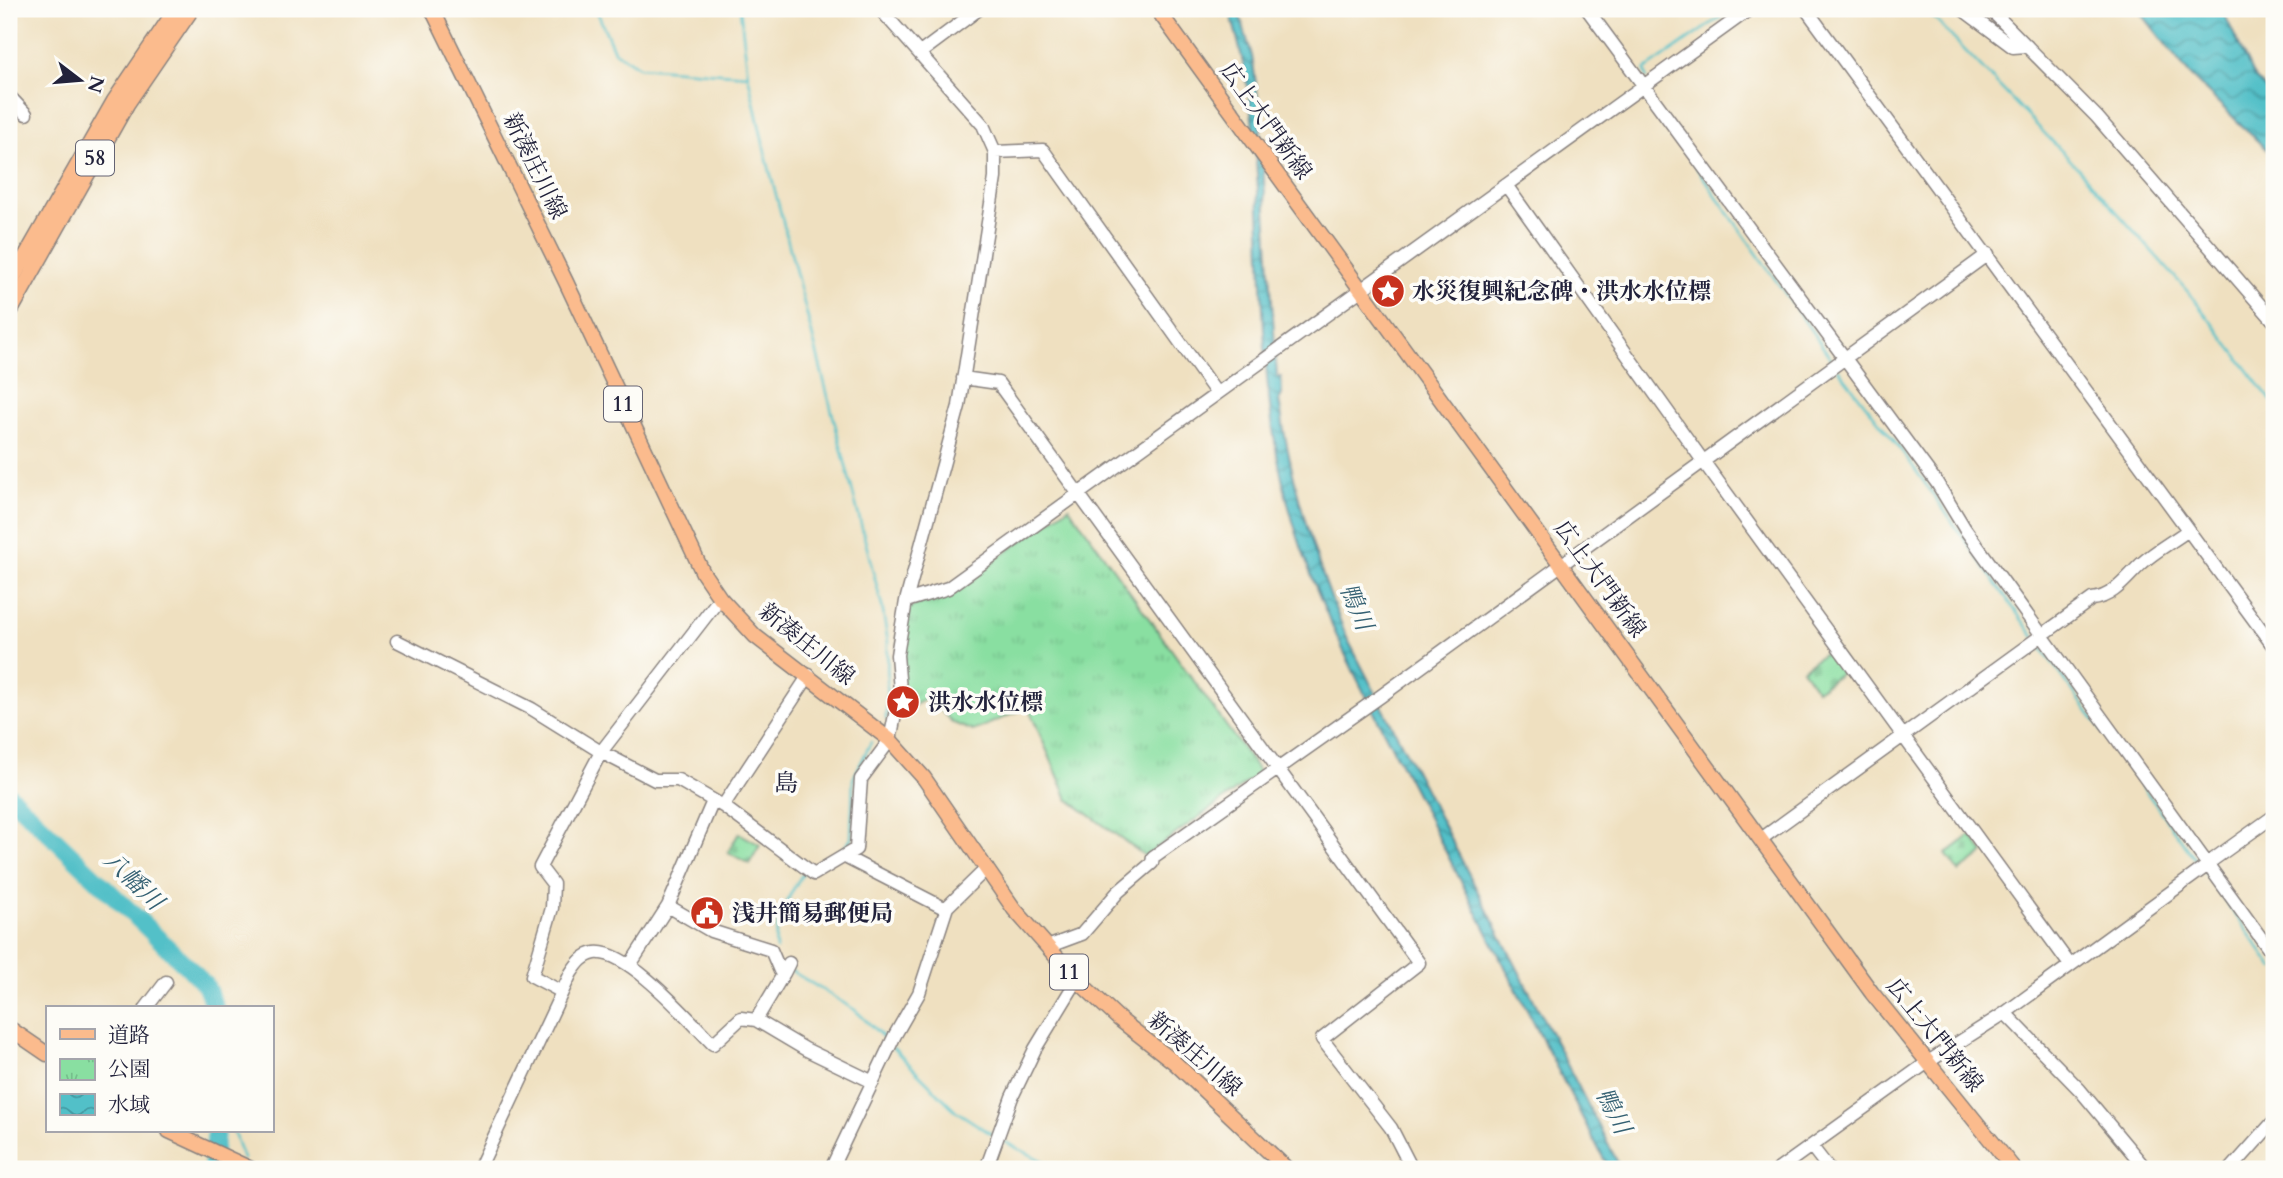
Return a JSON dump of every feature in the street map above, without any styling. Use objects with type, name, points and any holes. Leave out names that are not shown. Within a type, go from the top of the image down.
[{"type":"main road","name":"58","points":[[9,285],[114,101],[176,9]]},
{"type":"main road","name":"58","points":[[9,314],[127,104],[192,9]]},
{"type":"main road","name":"新湊庄川線","points":[[432,9],[566,282],[697,561],[720,598],[755,636],[890,740],[924,778],[1014,909],[1046,947],[1119,1019],[1174,1062],[1286,1169]]},
{"type":"main road","name":"広上大門新線","points":[[1157,9],[1872,993],[2014,1169]]},
{"type":"main road","points":[[9,1028],[46,1053]]},
{"type":"main road","points":[[171,1132],[251,1169]]},
{"type":"street","points":[[397,642],[532,709],[601,752],[655,780],[678,780],[718,803],[814,874],[856,849],[861,779],[890,740],[900,690],[897,654],[906,601],[948,453],[963,378],[995,178],[995,152],[983,125],[880,9]]},
{"type":"street","points":[[920,53],[979,9]]},
{"type":"street","points":[[1587,9],[1937,483],[1965,529],[2274,956]]},
{"type":"street","points":[[906,601],[948,588],[1750,9]]},
{"type":"street","points":[[1806,9],[2274,647]]},
{"type":"street","points":[[1962,9],[2013,47],[2027,46]]},
{"type":"street","points":[[1990,9],[2098,117],[2274,321]]},
{"type":"street","points":[[9,96],[26,114]]},
{"type":"street","points":[[995,152],[1043,150],[1217,394]]},
{"type":"street","points":[[1506,185],[2070,965]]},
{"type":"street","points":[[1046,947],[1082,934],[1118,892],[1152,863],[1153,857],[1366,707],[1988,254]]},
{"type":"street","points":[[963,378],[998,383],[1419,963],[1322,1040],[1391,1128],[1412,1169]]},
{"type":"street","points":[[1761,839],[2041,635],[2092,599],[2113,590],[2132,576],[2140,565],[2187,531]]},
{"type":"street","points":[[562,992],[532,976],[552,908],[553,884],[540,867],[601,752],[720,598]]},
{"type":"street","points":[[629,965],[668,906],[718,803],[809,675]]},
{"type":"street","points":[[1779,1169],[1928,1062],[2005,1013],[2274,817]]},
{"type":"street","points":[[845,857],[946,909]]},
{"type":"street","points":[[831,1169],[919,993],[946,909],[987,868]]},
{"type":"street","points":[[668,906],[711,931],[771,950],[773,958],[787,968],[757,1020]]},
{"type":"street","points":[[479,1169],[571,973],[582,958],[597,953],[629,965],[713,1044],[741,1017],[757,1020],[805,1049],[873,1082]]},
{"type":"street","points":[[986,1169],[1012,1097],[1035,1049],[1077,980]]},
{"type":"street","points":[[148,1006],[166,982]]},
{"type":"street","points":[[2005,1013],[2080,1090],[2146,1169]]},
{"type":"street","points":[[2231,1169],[2274,1121]]},
{"type":"street","points":[[1812,1147],[1829,1169]]},
{"type":"green space","points":[[1069,507],[1260,773],[1145,856],[1068,799],[1028,707],[973,731],[953,723],[928,698],[896,714],[899,612],[951,591]]},
{"type":"green space","points":[[1833,647],[1848,668],[1817,690],[1802,669]]},
{"type":"green space","points":[[739,833],[760,845],[749,864],[728,852]]},
{"type":"green space","points":[[1971,835],[1984,853],[1959,872],[1946,854]]},
{"type":"water","points":[[1229,9],[1238,9],[1252,56],[1259,105],[1277,377],[1281,377],[1282,395],[1279,400],[1290,462],[1314,551],[1347,638],[1621,1169],[1609,1169],[1355,676],[1307,565],[1284,487],[1273,428],[1266,368],[1253,127],[1244,67]]},
{"type":"water","points":[[2138,9],[2222,9],[2254,77],[2274,98],[2274,157],[2190,75]]},
{"type":"waterway","points":[[596,9],[614,51],[639,67],[748,75]]},
{"type":"waterway","points":[[740,9],[748,75],[765,152],[882,606],[888,642],[886,719]]},
{"type":"waterway","points":[[1647,78],[1645,70],[1732,9]]},
{"type":"waterway","points":[[1925,9],[2076,166],[2189,293],[2274,404]]},
{"type":"waterway","points":[[1689,157],[1832,360]]},
{"type":"waterway","points":[[1838,369],[1907,458],[2034,637]]},
{"type":"waterway","points":[[2038,643],[2201,867]]},
{"type":"waterway","points":[[813,866],[843,849],[851,839],[853,779],[871,742]]},
{"type":"waterway","name":"八幡川","points":[[9,795],[189,968],[206,986],[214,1006]]},
{"type":"waterway","points":[[776,949],[780,919],[788,898],[804,872]]},
{"type":"waterway","points":[[2205,872],[2274,969]]},
{"type":"waterway","points":[[790,970],[855,1010],[886,1040]]},
{"type":"waterway","points":[[893,1048],[956,1111],[993,1135]]},
{"type":"waterway","name":"八幡川","points":[[212,1169],[216,1132]]},
{"type":"waterway","points":[[233,1132],[243,1159]]},
{"type":"waterway","points":[[1001,1140],[1059,1169]]},
{"type":"place","name":"水災復興紀念碑・洪水水位標","points":[[1388,291]]},
{"type":"place","name":"洪水水位標","points":[[903,702]]},
{"type":"place","name":"浅井簡易郵便局","points":[[707,913]]},
{"type":"district","name":"島","points":[[786,783]]},
{"type":"water label","name":"鴨川","points":[[1356,607]]},
{"type":"water label","name":"鴨川","points":[[1613,1111]]}]
